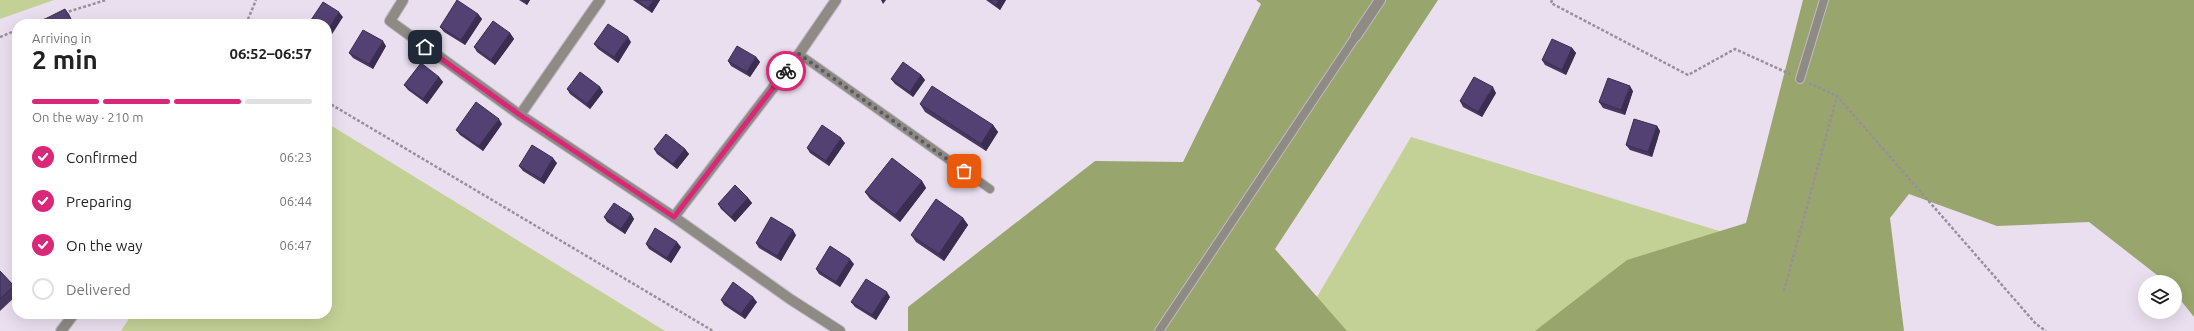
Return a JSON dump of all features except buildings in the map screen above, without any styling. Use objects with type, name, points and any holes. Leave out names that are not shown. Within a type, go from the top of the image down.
[{"type":"street","points":[[404,0],[390,21],[520,115],[674,217],[790,300],[840,331]]},
{"type":"street","points":[[520,115],[600,0]]},
{"type":"street","points":[[674,217],[799,54],[836,0]]},
{"type":"street","points":[[1356,36],[1380,0]]},
{"type":"street","points":[[61,331],[70,319]]},
{"type":"lane","points":[[1800,79],[1824,0]]},
{"type":"lane","points":[[1158,331],[1356,36]]},
{"type":"lane","points":[[799,54],[990,189]]},
{"type":"path","points":[[57,16],[106,0]]},
{"type":"path","points":[[248,19],[256,0]]},
{"type":"path","points":[[1552,0],[1551,3],[1688,75],[1735,49],[1837,96],[2036,324],[2046,331]]},
{"type":"path","points":[[0,37],[12,32]]},
{"type":"path","points":[[1784,292],[1837,96]]},
{"type":"path","points":[[332,105],[713,331]]},
{"type":"green space","points":[[0,0],[54,0],[0,19]]},
{"type":"green space","points":[[1256,0],[1438,0],[1275,249],[1347,331],[908,331],[908,307],[1095,161],[1183,162],[1261,4]]},
{"type":"green space","points":[[1803,0],[2194,0],[2194,317],[2182,302],[2182,275],[2157,275],[2089,222],[1997,226],[1909,194],[1890,218],[1904,331],[1535,331],[1627,260],[1746,223]]},
{"type":"green space","points":[[332,126],[665,331],[121,331],[129,319],[332,319]]},
{"type":"green space","points":[[1411,137],[1726,233],[1741,331],[1297,331]]},
{"type":"way so far","points":[[786,71],[799,54],[964,171]]},
{"type":"route","points":[[425,47],[520,115],[674,217],[786,71]]}]
